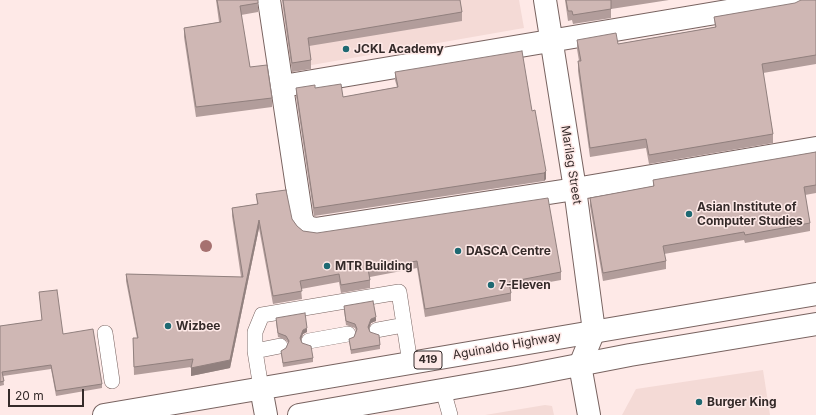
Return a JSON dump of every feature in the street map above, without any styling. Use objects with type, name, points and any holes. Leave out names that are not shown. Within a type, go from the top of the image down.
[{"type":"main road","points":[[269,0],[302,220],[307,227],[315,229],[575,189],[816,148]]},
{"type":"main road","name":"Marilag Street","points":[[545,0],[575,189],[594,331]]},
{"type":"main road","points":[[283,86],[793,0]]},
{"type":"main road","name":"Aguinaldo Highway","points":[[104,415],[816,294]]},
{"type":"main road","points":[[299,415],[372,409],[444,390],[630,355],[816,324]]},
{"type":"main road","points":[[589,415],[580,365],[594,331]]},
{"type":"main road","points":[[261,388],[266,415]]},
{"type":"lane","points":[[261,388],[255,351],[255,332],[262,315],[399,292],[410,362]]},
{"type":"lane","points":[[377,330],[404,325]]},
{"type":"lane","points":[[106,333],[112,381]]},
{"type":"lane","points":[[309,341],[348,334]]},
{"type":"lane","points":[[255,351],[280,346]]},
{"type":"lane","points":[[444,390],[450,415]]},
{"type":"shaded area","name":"JCKL Academy","points":[[310,0],[519,0],[524,28],[289,69],[279,5]]},
{"type":"shaded area","name":"Burger King","points":[[763,370],[770,415],[622,415],[636,389]]},
{"type":"shaded area","points":[[545,405],[552,406],[554,415],[485,415]]},
{"type":"building","points":[[217,0],[258,0],[258,3],[240,6],[250,67],[267,65],[272,98],[196,107],[184,28],[221,22]]},
{"type":"building","points":[[283,0],[460,0],[462,12],[308,38],[311,60],[292,63]]},
{"type":"building","points":[[566,0],[611,0],[611,9],[573,15],[572,11],[568,11]]},
{"type":"building","points":[[801,0],[816,0],[816,55],[762,64],[773,134],[649,155],[646,139],[590,148],[578,61],[581,61],[577,40],[616,33],[618,44],[716,27],[714,17],[795,3]]},
{"type":"building","points":[[522,51],[532,111],[535,110],[546,171],[544,173],[314,208],[296,88],[315,85],[315,88],[341,84],[343,97],[398,87],[395,72]]},
{"type":"building","points":[[816,152],[816,185],[804,187],[810,223],[745,235],[744,232],[663,246],[666,261],[603,273],[590,198],[654,186],[653,180]]},
{"type":"building","points":[[286,190],[292,219],[297,226],[303,231],[317,233],[548,198],[561,272],[509,282],[511,293],[425,309],[417,261],[368,269],[370,280],[341,285],[339,274],[300,281],[302,291],[273,296],[259,220],[230,360],[191,368],[193,359],[134,367],[133,338],[138,338],[126,274],[243,277],[232,208],[258,204],[256,194]]},
{"type":"building","points":[[57,290],[63,334],[93,329],[102,384],[56,391],[51,365],[2,372],[4,381],[0,382],[0,326],[42,320],[39,292]]},
{"type":"building","points":[[373,301],[376,317],[371,319],[368,327],[370,332],[379,335],[380,345],[351,350],[349,339],[354,337],[357,329],[355,324],[346,321],[344,306]]},
{"type":"building","points":[[305,313],[307,328],[303,330],[300,338],[302,343],[311,346],[313,358],[283,363],[281,351],[286,348],[289,341],[286,336],[278,333],[276,318]]},
{"type":"place","name":"JCKL Academy","points":[[346,49]]},
{"type":"place","name":"Asian Institute of Computer Studies","points":[[689,214]]},
{"type":"place","name":"DASCA Centre","points":[[458,251]]},
{"type":"place","name":"MTR Building","points":[[327,266]]},
{"type":"place","name":"7-Eleven","points":[[491,285]]},
{"type":"place","name":"Wizbee","points":[[168,326]]},
{"type":"place","name":"Burger King","points":[[699,402]]}]
